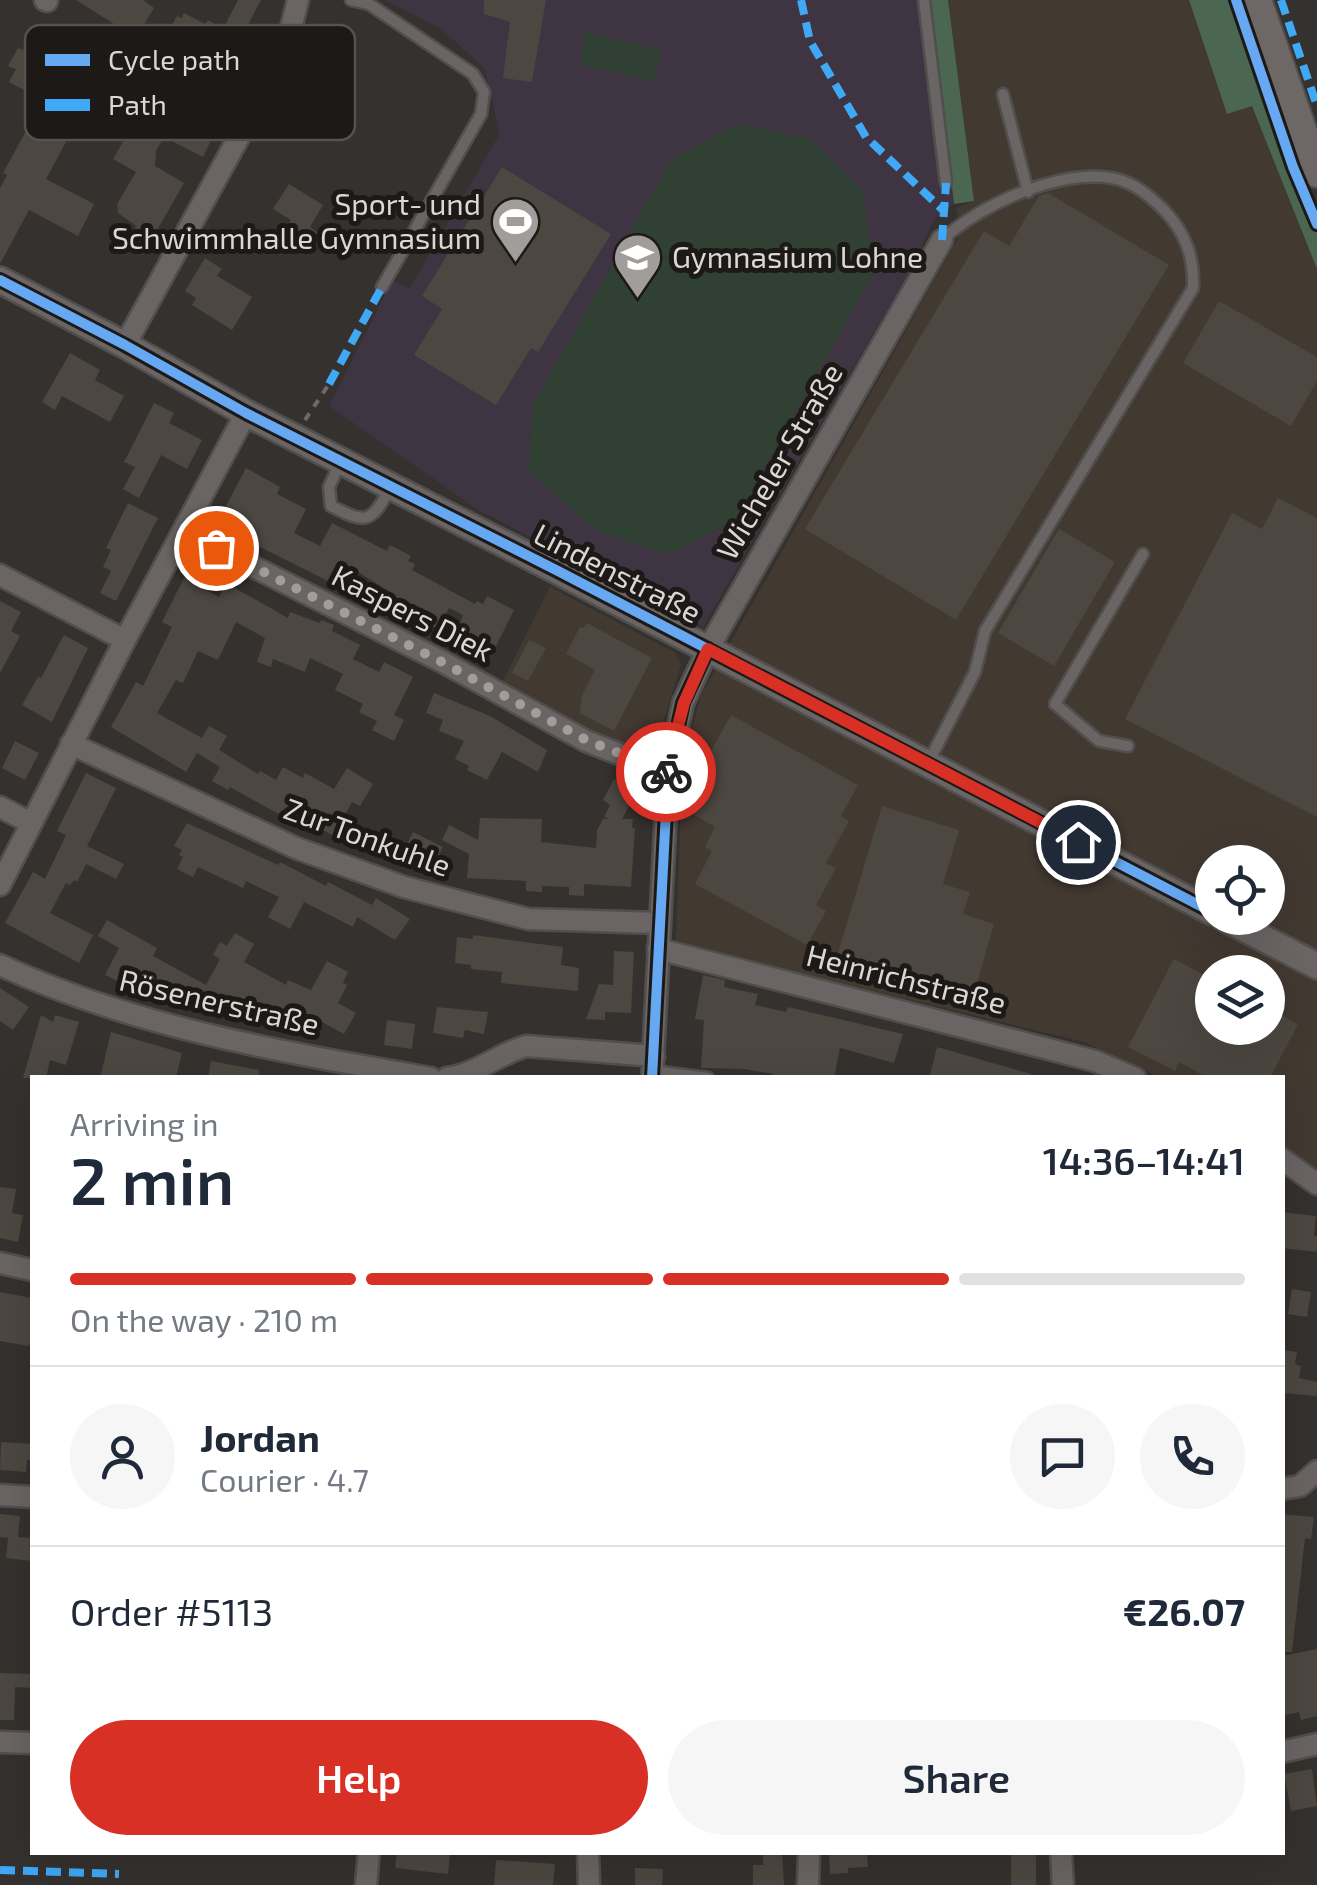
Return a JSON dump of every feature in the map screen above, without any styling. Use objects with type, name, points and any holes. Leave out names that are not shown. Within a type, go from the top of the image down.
[{"type":"main road","points":[[1257,0],[1317,173]]},
{"type":"street","points":[[292,25],[298,0]]},
{"type":"street","points":[[126,345],[237,140]]},
{"type":"street","name":"Wicheler Straße","points":[[653,1068],[668,773],[684,703],[708,649],[942,240]]},
{"type":"street","name":"Lindenstraße","points":[[0,280],[126,345],[246,414],[1195,903]]},
{"type":"street","points":[[0,885],[246,414]]},
{"type":"street","name":"Kaspers Diek","points":[[184,532],[440,661],[586,740],[668,773]]},
{"type":"street","points":[[0,574],[125,640]]},
{"type":"street","name":"Zur Tonkuhle","points":[[71,744],[296,848],[404,888],[528,919],[660,924]]},
{"type":"street","points":[[0,807],[31,824]]},
{"type":"street","points":[[1257,935],[1317,966]]},
{"type":"street","name":"Heinrichstraße","points":[[658,949],[1077,1056],[1127,1075]]},
{"type":"street","name":"Rösenerstraße","points":[[0,965],[48,987],[154,1023],[415,1075]]},
{"type":"street","points":[[464,1075],[526,1046],[653,1068]]},
{"type":"street","points":[[1285,1161],[1317,1184]]},
{"type":"street","points":[[0,1263],[30,1270]]},
{"type":"street","points":[[1285,1488],[1300,1486],[1317,1471]]},
{"type":"street","points":[[0,1496],[30,1497]]},
{"type":"street","points":[[0,1742],[30,1743]]},
{"type":"street","points":[[1285,1751],[1317,1744]]},
{"type":"street","points":[[366,1885],[369,1855]]},
{"type":"street","points":[[588,1855],[589,1885]]},
{"type":"street","points":[[808,1885],[809,1855]]},
{"type":"street","points":[[1060,1855],[1064,1885]]},
{"type":"lane","points":[[351,0],[369,4],[473,74],[484,92],[482,114],[382,287]]},
{"type":"lane","points":[[924,0],[946,183]]},
{"type":"lane","points":[[1002,94],[1028,192]]},
{"type":"lane","points":[[928,764],[975,672],[985,631],[1193,288],[1194,261],[1178,225],[1152,197],[1126,182],[1094,177],[1058,180],[1028,192],[962,221],[942,240]]},
{"type":"lane","points":[[341,460],[329,487],[331,506],[358,520],[368,518],[378,511],[390,487]]},
{"type":"lane","points":[[1128,746],[1099,741],[1055,704],[1142,554]]},
{"type":"lane","points":[[653,1068],[692,1075]]},
{"type":"path","points":[[295,436],[328,384]]},
{"type":"shaded area","name":"Gymnasium Lohne","points":[[385,0],[931,0],[954,204],[934,220],[909,272],[703,627],[480,511],[329,406],[392,281],[410,288],[500,133],[484,68],[441,29]]},
{"type":"shaded area","points":[[948,0],[1189,0],[1227,113],[1252,105],[1317,269],[1317,1172],[1285,1149],[1285,1075],[1155,1075],[1084,1042],[676,943],[682,767],[701,695],[962,231],[956,208],[974,201]]},
{"type":"shaded area","points":[[550,587],[676,653],[681,665],[653,755],[594,732],[502,683]]},
{"type":"green space","points":[[931,0],[948,0],[974,201],[954,204]]},
{"type":"green space","points":[[1189,0],[1233,0],[1317,232],[1317,269],[1252,106],[1227,114]]},
{"type":"green space","points":[[585,32],[662,50],[654,82],[581,65]]},
{"type":"green space","points":[[736,124],[809,138],[863,192],[873,274],[734,521],[668,555],[597,531],[529,472],[532,407],[671,160]]},
{"type":"building","points":[[76,0],[143,0],[154,8],[144,25],[115,25]]},
{"type":"building","points":[[238,0],[261,0],[248,25],[225,25]]},
{"type":"building","points":[[484,0],[546,0],[532,82],[503,78],[510,22],[484,14]]},
{"type":"building","points":[[184,13],[205,24],[208,20],[216,25],[172,25]]},
{"type":"building","points":[[18,48],[25,51],[25,90],[9,82],[16,69],[8,66]]},
{"type":"building","points":[[25,133],[25,140],[67,140],[46,179],[94,204],[78,236],[29,210],[0,264],[0,188],[7,175],[3,173]]},
{"type":"building","points":[[124,140],[162,140],[156,151],[155,166],[184,183],[143,255],[126,244],[136,226],[118,213],[117,204],[136,172],[113,159]]},
{"type":"building","points":[[170,140],[211,140],[203,157]]},
{"type":"building","name":"Sport- und Schwimmhalle Gymnasium","points":[[502,167],[611,234],[538,352],[531,348],[496,405],[414,355],[442,309],[422,296]]},
{"type":"building","points":[[289,184],[323,205],[310,227],[317,232],[307,248],[283,233],[291,220],[273,209]]},
{"type":"building","points":[[1048,193],[1169,265],[956,620],[805,529],[984,231],[1009,246],[1039,196]]},
{"type":"building","points":[[205,258],[222,269],[217,276],[252,297],[232,330],[192,305],[196,298],[185,291]]},
{"type":"building","points":[[1219,301],[1317,357],[1317,381],[1291,426],[1183,363]]},
{"type":"building","points":[[70,353],[100,370],[95,380],[124,396],[110,422],[62,396],[55,410],[42,402]]},
{"type":"building","points":[[154,403],[174,413],[169,423],[202,440],[187,469],[161,455],[139,498],[123,489],[135,467],[124,462]]},
{"type":"building","points":[[246,468],[280,487],[277,494],[306,509],[294,533],[320,546],[332,523],[387,551],[390,545],[411,556],[408,561],[415,564],[412,570],[475,604],[483,604],[487,596],[514,610],[492,654],[456,635],[463,615],[449,608],[438,629],[398,613],[396,618],[381,610],[390,592],[355,570],[349,582],[332,573],[328,581],[216,525]]},
{"type":"building","points":[[1278,498],[1317,518],[1317,817],[1125,719],[1232,513],[1262,529]]},
{"type":"building","points":[[128,503],[158,518],[116,601],[100,593],[111,571],[103,567],[111,550],[106,548]]},
{"type":"building","points":[[1059,529],[1115,562],[1054,666],[998,633]]},
{"type":"building","points":[[184,578],[219,597],[226,583],[288,618],[290,612],[334,625],[332,631],[360,645],[353,659],[379,672],[384,662],[413,677],[394,715],[404,720],[394,741],[372,730],[377,721],[359,712],[363,704],[335,690],[343,674],[310,658],[305,672],[273,659],[271,667],[257,662],[265,638],[236,622],[218,660],[198,651],[183,683],[176,680],[157,713],[202,738],[209,726],[227,736],[219,750],[258,774],[260,771],[276,780],[283,767],[303,778],[305,773],[334,789],[347,768],[373,784],[360,806],[352,802],[334,836],[288,811],[284,817],[212,781],[220,767],[197,753],[186,772],[111,727],[136,682],[143,686],[172,627],[162,622]]},
{"type":"building","points":[[0,601],[21,612],[11,631],[20,636],[0,673]]},
{"type":"building","points":[[587,623],[652,658],[614,731],[580,713],[582,695],[595,670],[566,654],[580,627]]},
{"type":"building","points":[[64,635],[88,648],[52,722],[22,705]]},
{"type":"building","points":[[529,640],[546,648],[528,681],[512,673]]},
{"type":"building","points":[[434,693],[490,716],[547,750],[538,772],[502,752],[487,780],[467,770],[469,766],[455,759],[464,741],[439,731],[443,720],[426,713]]},
{"type":"building","points":[[731,715],[858,785],[841,816],[849,821],[826,863],[836,868],[816,905],[826,911],[807,945],[695,884],[712,851],[705,847],[715,827],[691,813],[713,773],[702,767]]},
{"type":"building","points":[[15,741],[39,753],[25,780],[2,768]]},
{"type":"building","points":[[86,773],[116,788],[87,846],[124,864],[116,879],[86,864],[77,882],[66,883],[50,913],[93,935],[79,963],[5,923],[33,872],[45,879],[66,835],[57,831]]},
{"type":"building","points":[[614,779],[637,791],[622,819],[633,819],[635,828],[631,887],[584,884],[584,896],[569,895],[569,887],[542,886],[542,892],[526,891],[526,881],[467,878],[469,854],[442,840],[449,825],[478,840],[480,818],[542,819],[541,842],[596,848],[597,830],[603,819],[609,819],[604,817],[610,805],[603,800]]},
{"type":"building","points":[[882,806],[959,830],[943,884],[970,892],[963,914],[994,924],[971,1004],[835,963]]},
{"type":"building","points":[[187,823],[326,886],[328,882],[372,905],[376,898],[410,919],[395,940],[357,917],[353,927],[304,902],[290,929],[268,917],[279,897],[246,881],[243,888],[198,867],[193,877],[177,869],[183,857],[179,855],[182,850],[174,846]]},
{"type":"building","points":[[413,832],[443,847],[433,867],[403,853]]},
{"type":"building","points":[[107,920],[157,948],[153,956],[206,985],[220,959],[213,955],[220,942],[227,946],[235,933],[254,944],[244,962],[286,985],[288,980],[311,990],[327,961],[348,972],[343,983],[347,985],[338,1003],[356,1013],[344,1034],[303,1012],[295,1027],[251,1004],[242,1020],[205,1004],[201,1011],[139,978],[134,989],[105,975],[119,948],[98,936]]},
{"type":"building","points":[[473,935],[563,947],[561,965],[579,968],[578,991],[501,983],[502,972],[455,963],[457,937],[473,939]]},
{"type":"building","points":[[614,951],[634,952],[631,1013],[605,1012],[605,1020],[586,1019],[599,984],[613,985]]},
{"type":"building","points":[[1174,959],[1195,970],[1195,1045],[1285,1045],[1285,1017],[1298,1024],[1272,1075],[1203,1075],[1179,1062],[1175,1071],[1128,1047]]},
{"type":"building","points":[[703,975],[725,980],[724,987],[758,994],[755,1005],[786,1012],[788,1007],[903,1034],[894,1063],[840,1048],[835,1075],[773,1075],[744,1069],[701,1068],[704,1020],[695,1019]]},
{"type":"building","points":[[0,988],[29,1007],[13,1030],[0,1021]]},
{"type":"building","points":[[437,1007],[488,1012],[484,1034],[465,1030],[463,1038],[433,1033]]},
{"type":"building","points":[[41,1015],[53,1022],[55,1015],[79,1022],[66,1065],[50,1060],[47,1075],[23,1078]]},
{"type":"building","points":[[387,1020],[415,1024],[412,1049],[384,1045]]},
{"type":"building","points":[[111,1032],[182,1053],[177,1075],[101,1075]]},
{"type":"building","points":[[937,1047],[1031,1074],[1031,1075],[930,1075]]},
{"type":"building","points":[[211,1061],[259,1070],[259,1075],[209,1075]]},
{"type":"building","points":[[0,1187],[16,1189],[12,1213],[23,1215],[18,1242],[0,1238]]},
{"type":"building","points":[[1285,1212],[1316,1216],[1317,1252],[1285,1248]]},
{"type":"building","points":[[1292,1289],[1311,1292],[1307,1317],[1288,1314]]},
{"type":"building","points":[[0,1292],[30,1298],[28,1346],[0,1341]]},
{"type":"building","points":[[1285,1350],[1297,1352],[1299,1378],[1317,1382],[1317,1396],[1285,1393]]},
{"type":"building","points":[[1,1442],[30,1444],[26,1472],[0,1470]]},
{"type":"building","points":[[0,1514],[20,1516],[18,1537],[30,1538],[30,1561],[6,1558],[8,1538],[0,1537]]},
{"type":"building","points":[[1285,1514],[1314,1517],[1311,1539],[1305,1538],[1292,1652],[1285,1652]]},
{"type":"building","points":[[1317,1649],[1317,1716],[1301,1720],[1299,1712],[1285,1715],[1285,1655]]},
{"type":"building","points":[[0,1673],[30,1674],[30,1688],[15,1687],[14,1720],[0,1720]]},
{"type":"building","points":[[1312,1769],[1317,1806],[1291,1811],[1285,1774]]},
{"type":"building","points":[[397,1855],[450,1855],[448,1874],[395,1868]]},
{"type":"building","points":[[763,1855],[782,1855],[784,1885],[753,1885],[753,1865],[763,1865]]},
{"type":"building","points":[[829,1855],[867,1855],[868,1867],[830,1874]]},
{"type":"building","points":[[1011,1855],[1036,1855],[1036,1885],[1011,1885]]},
{"type":"building","points":[[496,1860],[555,1864],[553,1885],[494,1885]]},
{"type":"building","points":[[635,1868],[663,1869],[662,1885],[635,1885]]},
{"type":"marked path","points":[[801,0],[810,41],[866,137],[945,212]]},
{"type":"marked path","points":[[1281,0],[1317,106]]},
{"type":"marked path","points":[[942,240],[946,183]]},
{"type":"marked path","points":[[329,384],[382,287]]},
{"type":"marked path","points":[[0,1870],[119,1874]]},
{"type":"cycle path","points":[[1236,0],[1293,167],[1317,224]]},
{"type":"cycle path","points":[[0,280],[246,413],[1195,903]]},
{"type":"cycle path","points":[[652,1075],[668,773],[683,703],[708,649]]},
{"type":"way so far","points":[[216,548],[586,740],[666,772]]},
{"type":"place","name":"Sport- und Schwimmhalle Gymnasium","points":[[516,264]]},
{"type":"place","name":"Gymnasium Lohne","points":[[637,300]]},
{"type":"route","points":[[666,772],[684,703],[708,649],[1078,842]]}]
